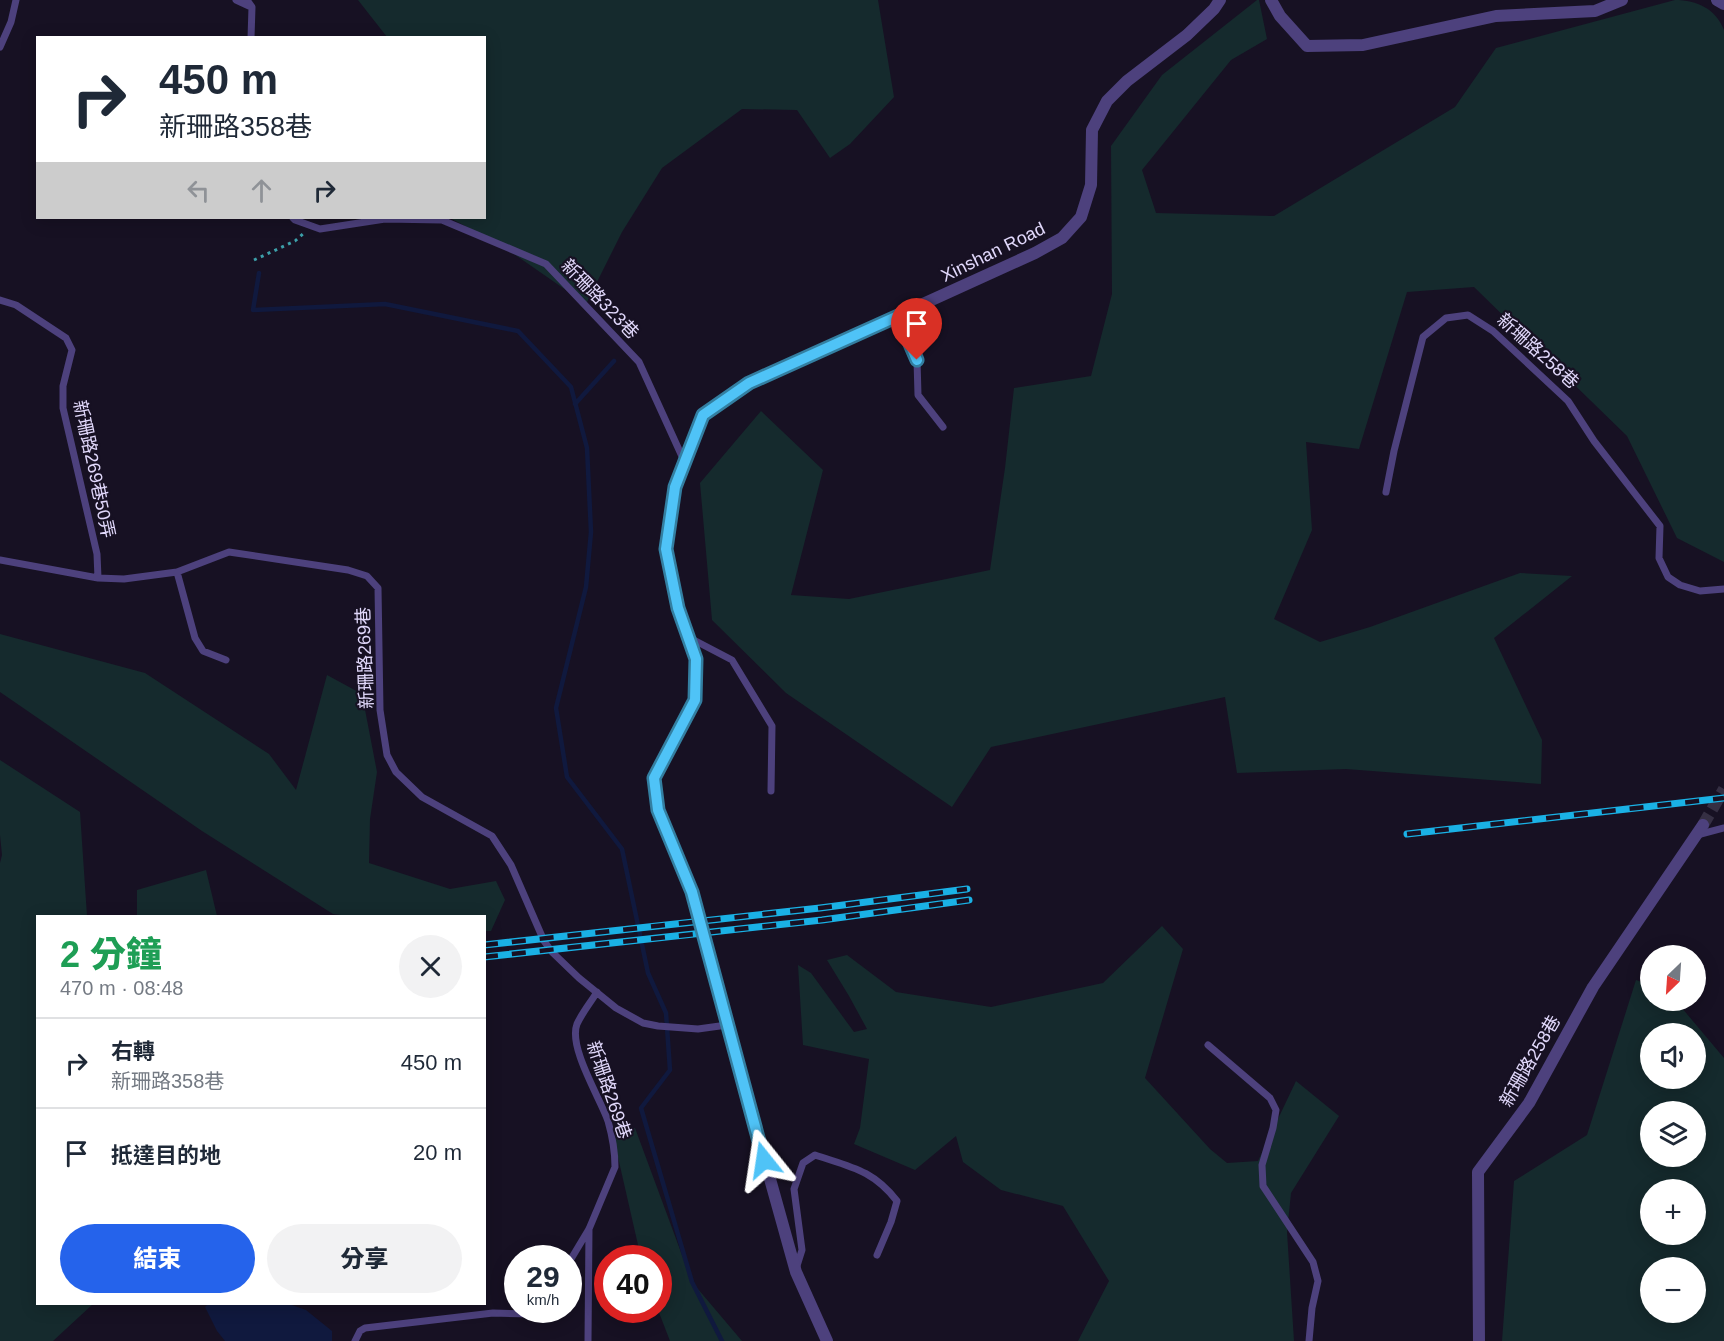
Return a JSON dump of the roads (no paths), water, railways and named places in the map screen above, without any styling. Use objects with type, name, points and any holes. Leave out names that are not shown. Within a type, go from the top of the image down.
[{"type":"street","name":"Xinshan Road","points":[[827,1341],[796,1272],[692,892],[658,810],[654,778],[695,700],[696,659],[678,608],[666,549],[675,487],[703,415],[749,383],[1035,254],[1062,238],[1081,217],[1091,185],[1092,130],[1107,101],[1127,81],[1187,35],[1214,9],[1220,0]]},
{"type":"street","points":[[1271,0],[1280,16],[1307,46],[1364,45],[1496,16],[1594,11],[1622,0]]},
{"type":"street","points":[[1718,0],[1724,4]]},
{"type":"street","name":"新珊路258巷","points":[[1479,1341],[1478,1172],[1529,1103],[1593,987],[1700,830]]},
{"type":"lane","points":[[0,47],[11,22],[16,0]]},
{"type":"lane","points":[[236,0],[252,7]]},
{"type":"lane","points":[[247,0],[252,7],[251,36]]},
{"type":"lane","name":"新珊路323巷","points":[[294,219],[320,229],[385,219],[442,220],[546,264],[639,362],[685,463]]},
{"type":"lane","name":"新珊路269巷50弄","points":[[0,300],[16,305],[70,343],[72,350],[63,386],[63,408],[97,554],[98,578]]},
{"type":"lane","name":"新珊路258巷","points":[[1386,492],[1423,337],[1446,318],[1468,315],[1493,332],[1568,401],[1594,441],[1660,526],[1659,558],[1668,577],[1680,585],[1700,591],[1724,589]]},
{"type":"lane","points":[[898,316],[917,360],[918,395],[943,428]]},
{"type":"lane","name":"新珊路269巷","points":[[0,560],[98,578],[124,579],[177,572],[229,552],[348,570],[367,576],[378,588],[380,710],[387,755],[396,772],[422,797],[492,836],[512,865],[544,941],[559,959],[626,1015],[643,1023],[675,1029],[727,1025]]},
{"type":"lane","points":[[177,572],[195,638],[203,651],[226,660]]},
{"type":"lane","points":[[688,637],[732,660],[772,726],[771,791]]},
{"type":"lane","points":[[1700,830],[1724,828]]},
{"type":"lane","name":"新珊路269巷","points":[[579,1245],[589,1229],[615,1167],[608,1123],[579,1054],[575,1038],[577,1025],[597,992]]},
{"type":"lane","points":[[1209,1045],[1269,1098],[1276,1110],[1262,1165],[1263,1186],[1313,1262],[1318,1281],[1312,1308],[1309,1341]]},
{"type":"lane","points":[[796,1272],[802,1250],[794,1189],[803,1163],[815,1155],[860,1169],[885,1185],[897,1201],[877,1255]]},
{"type":"lane","points":[[588,1341],[589,1229]]},
{"type":"lane","points":[[355,1341],[360,1331],[365,1329],[504,1313]]},
{"type":"water","points":[[207,1305],[292,1305],[306,1310],[332,1331],[332,1341],[225,1341],[217,1331],[205,1307]]},
{"type":"waterway","points":[[259,273],[253,310],[385,304],[518,331],[571,387],[587,448],[591,532],[586,587],[556,708],[567,777],[622,849],[648,973],[666,1013],[670,1070],[641,1108],[692,1282],[722,1341]]},
{"type":"waterway","points":[[575,404],[614,361]]},
{"type":"tunnel","points":[[1703,825],[1724,789]]},
{"type":"railway","points":[[1407,834],[1724,798]]},
{"type":"railway","points":[[486,945],[820,908],[967,889]]},
{"type":"railway","points":[[486,957],[822,920],[969,900]]}]
